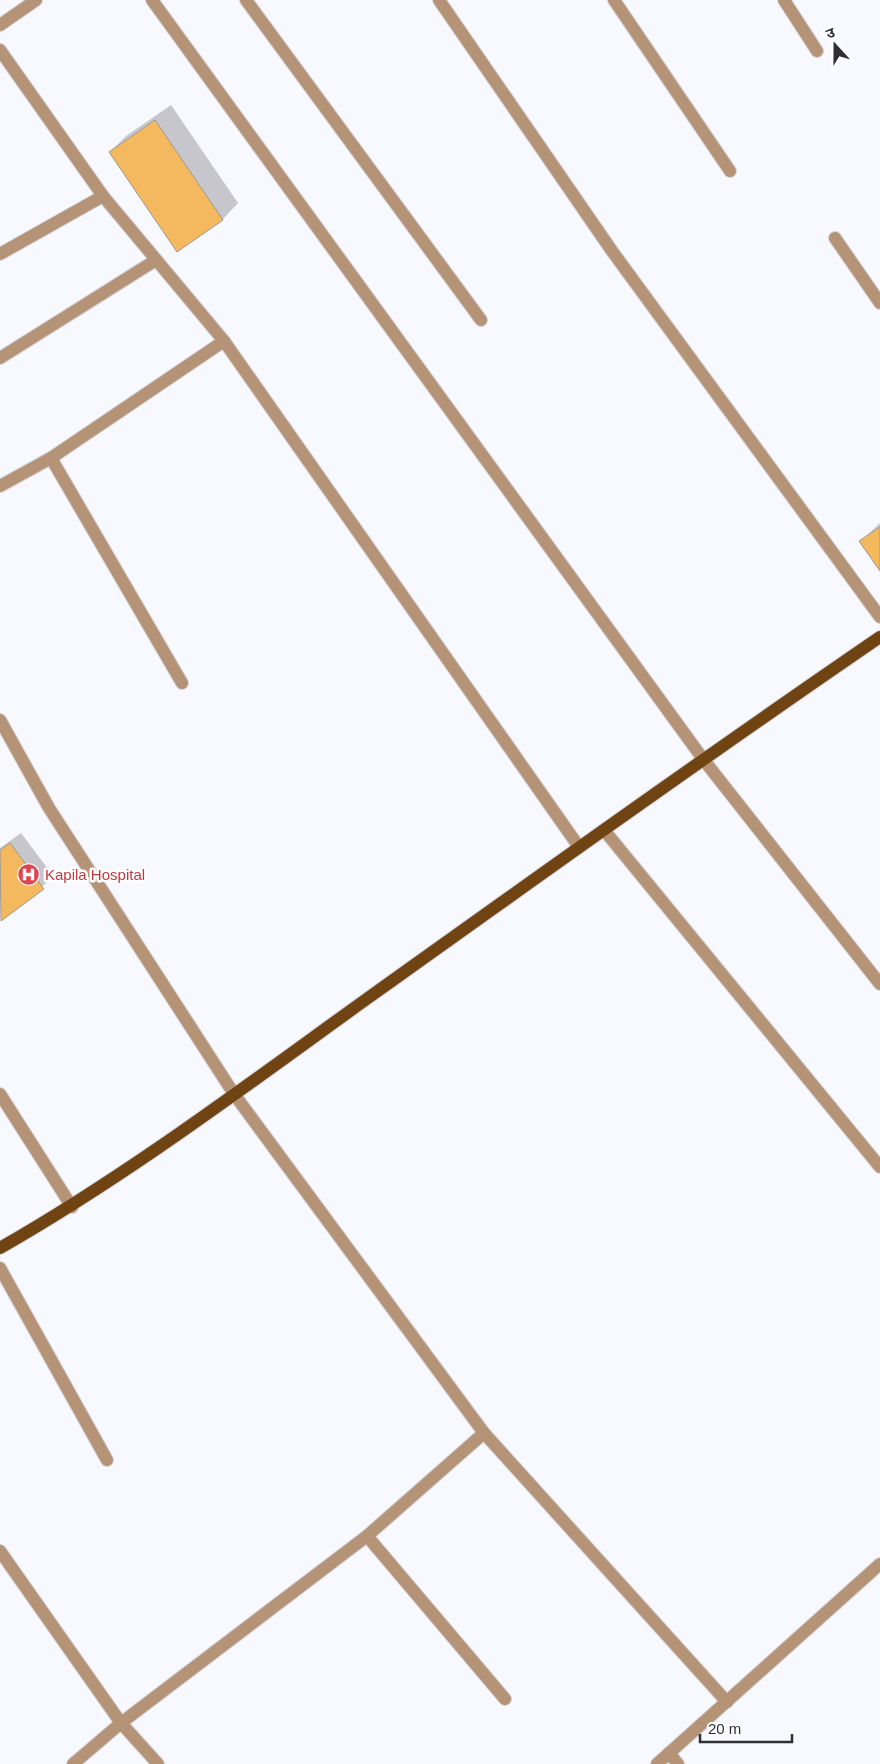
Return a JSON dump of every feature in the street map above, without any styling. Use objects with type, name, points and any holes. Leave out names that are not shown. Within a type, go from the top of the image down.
[{"type":"main road","points":[[0,1248],[72,1207],[234,1094],[703,759],[880,638]]},
{"type":"street","points":[[0,26],[36,0]]},
{"type":"street","points":[[152,0],[703,759],[880,984]]},
{"type":"street","points":[[246,0],[480,320]]},
{"type":"street","points":[[439,0],[612,251],[880,617]]},
{"type":"street","points":[[614,0],[730,171]]},
{"type":"street","points":[[784,0],[817,51]]},
{"type":"street","points":[[0,50],[103,196],[224,342],[579,847]]},
{"type":"street","points":[[0,254],[103,196]]},
{"type":"street","points":[[835,238],[880,304]]},
{"type":"street","points":[[0,358],[156,260]]},
{"type":"street","points":[[0,486],[51,458],[224,342]]},
{"type":"street","points":[[51,458],[182,683]]},
{"type":"street","points":[[0,720],[49,808],[234,1094],[484,1433],[728,1702]]},
{"type":"street","points":[[604,830],[880,1167]]},
{"type":"street","points":[[0,1094],[72,1207]]},
{"type":"street","points":[[0,1268],[107,1460]]},
{"type":"street","points":[[73,1764],[121,1724],[367,1536],[484,1433]]},
{"type":"street","points":[[367,1536],[505,1699]]},
{"type":"street","points":[[0,1551],[121,1724],[158,1764]]},
{"type":"street","points":[[657,1764],[880,1564]]},
{"type":"street","points":[[669,1753],[678,1764]]},
{"type":"building","points":[[155,120],[223,220],[177,252],[109,152]]},
{"type":"building","points":[[880,527],[880,571],[859,541]]},
{"type":"building","points":[[10,843],[44,889],[1,921],[0,850]]},
{"type":"place","name":"Kapila Hospital","points":[[29,874]]}]
